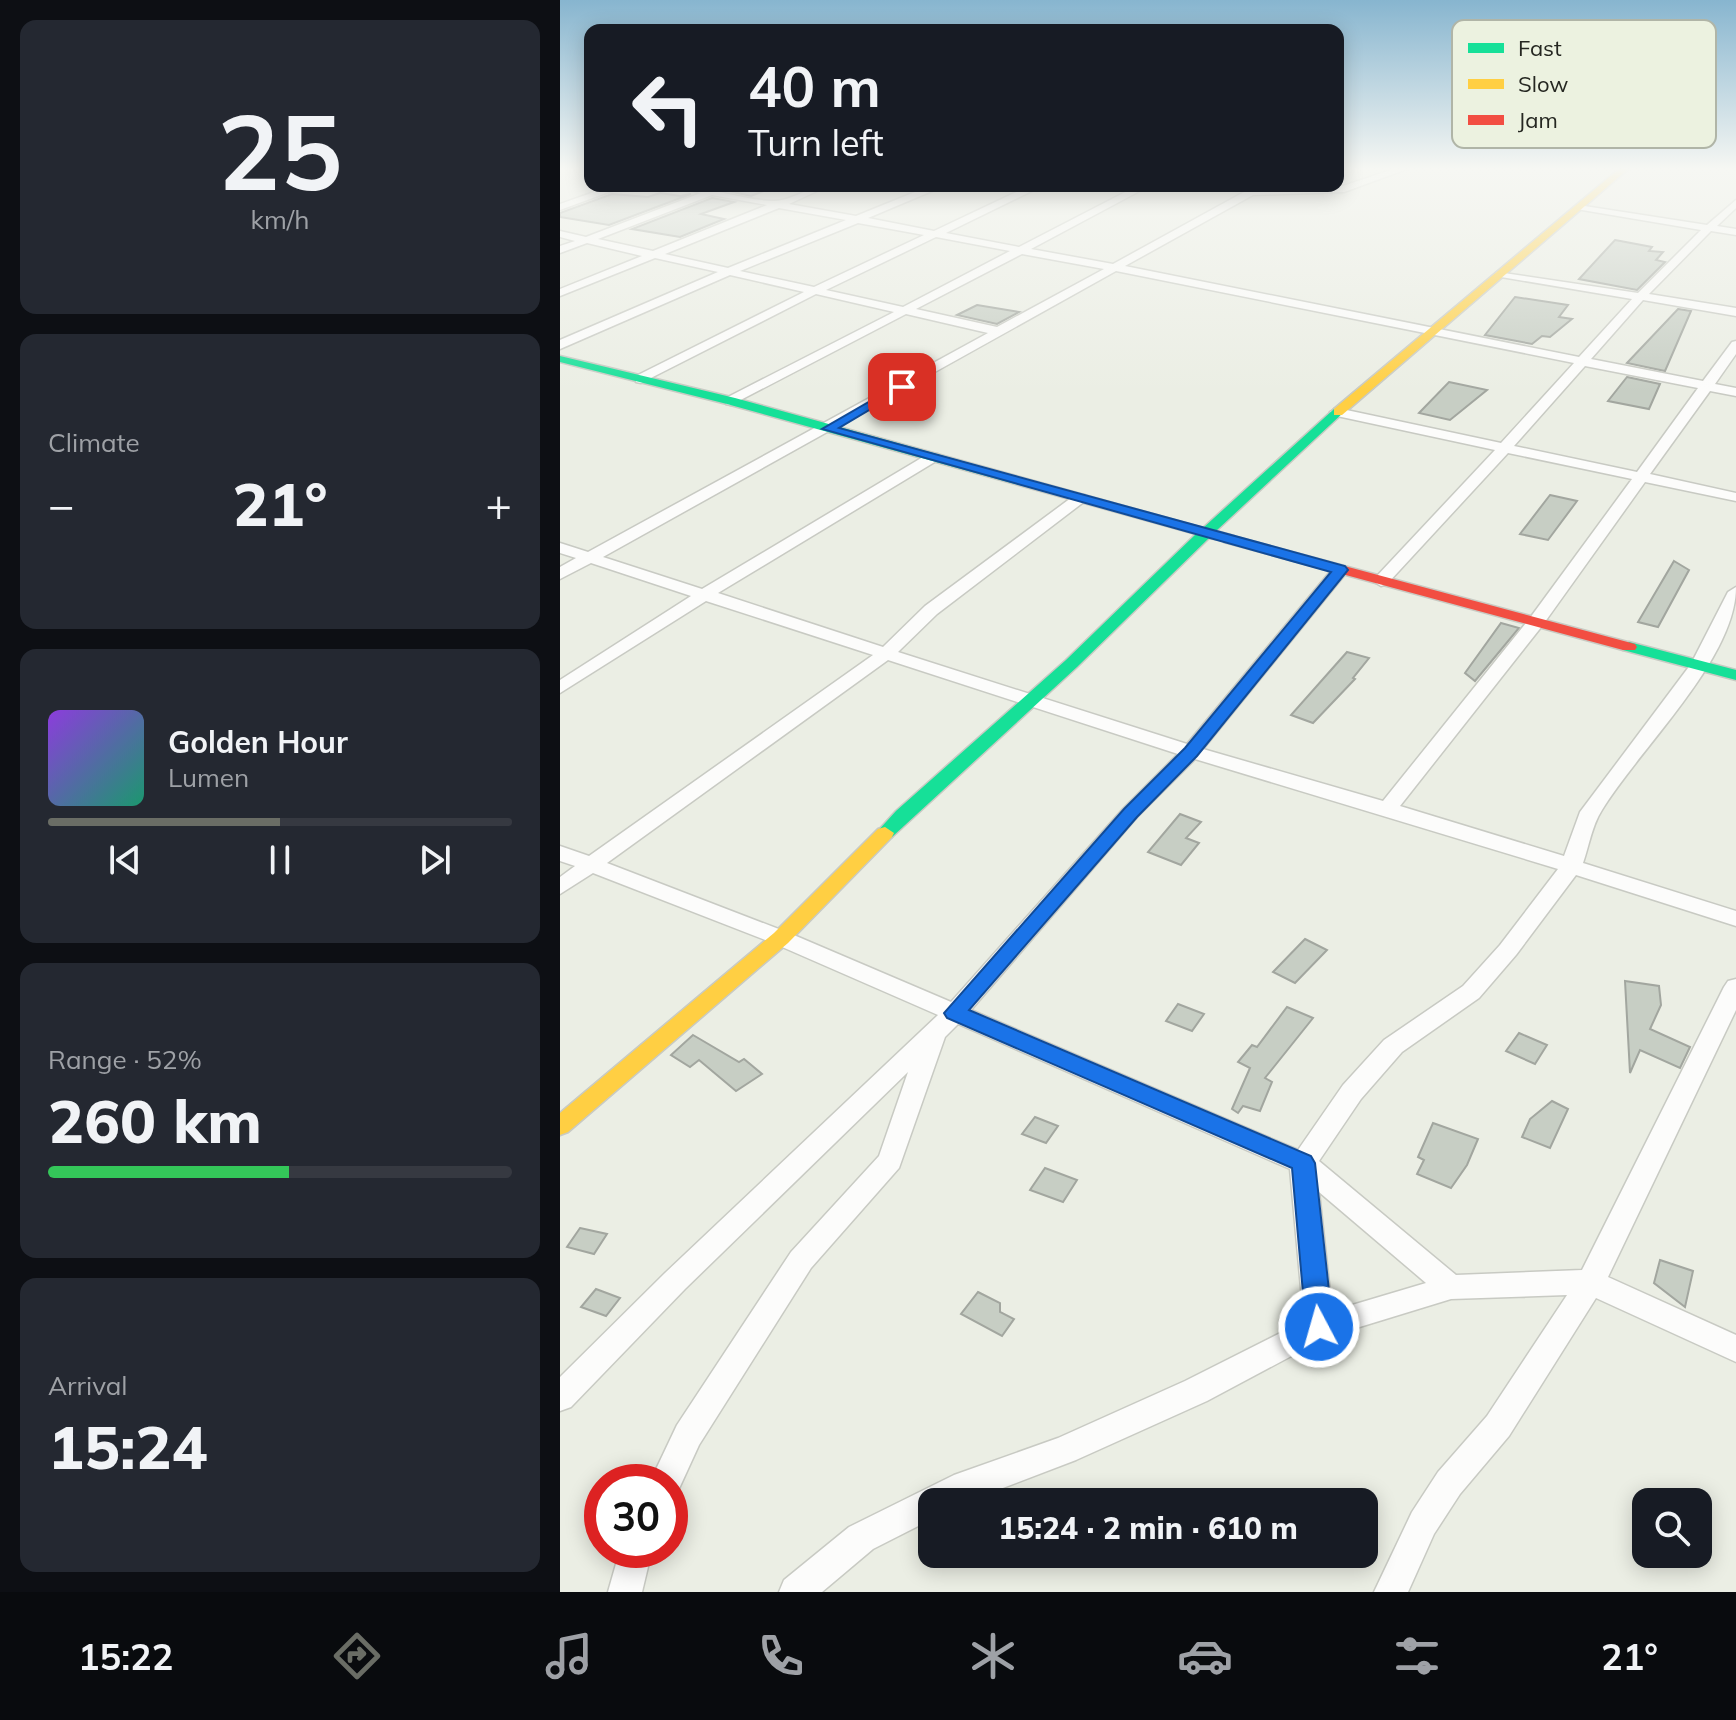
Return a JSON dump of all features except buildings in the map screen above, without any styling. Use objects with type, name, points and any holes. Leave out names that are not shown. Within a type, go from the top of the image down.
[{"type":"street","points":[[603,243],[1001,332]]},
{"type":"street","points":[[560,293],[679,243]]},
{"type":"street","points":[[560,345],[799,243]]},
{"type":"street","points":[[641,379],[914,243]]},
{"type":"street","points":[[983,243],[1736,392]]},
{"type":"street","points":[[731,401],[1031,243]]},
{"type":"street","points":[[560,574],[828,429],[1155,243]]},
{"type":"street","points":[[560,1126],[781,938],[928,789],[1033,699],[1271,469],[1538,243]]},
{"type":"street","points":[[1381,581],[1505,449],[1640,297],[1694,243]]},
{"type":"street","points":[[1501,274],[1736,312]]},
{"type":"street","points":[[1388,808],[1536,622],[1736,345]]},
{"type":"street","points":[[560,359],[731,401],[1340,570],[1736,675]]},
{"type":"street","points":[[1337,412],[1736,497]]},
{"type":"street","points":[[560,688],[705,594],[933,457]]},
{"type":"street","points":[[560,887],[888,652],[931,610],[1080,498]]},
{"type":"street","points":[[560,548],[1191,752],[1388,808],[1736,919]]},
{"type":"street","points":[[560,1397],[675,1281],[955,1013],[1130,813],[1191,752],[1340,570]]},
{"type":"street","points":[[1319,1327],[1303,1163],[1352,1092],[1393,1046],[1471,992],[1508,950],[1571,867],[1590,812],[1699,665],[1736,592]]},
{"type":"street","points":[[560,853],[781,938],[1303,1163],[1451,1287]]},
{"type":"street","points":[[1391,1592],[1423,1523],[1449,1483],[1498,1426],[1591,1282],[1736,987]]},
{"type":"street","points":[[674,1464],[688,1435],[801,1260],[890,1161],[934,1033]]},
{"type":"street","points":[[961,1488],[1065,1450],[1196,1391],[1319,1327],[1451,1287],[1591,1282],[1736,1349]]},
{"type":"street","points":[[796,1592],[861,1538],[918,1510]]},
{"type":"street","points":[[625,1592],[631,1568]]},
{"type":"traffic: fast","points":[[560,359],[731,401],[1229,539]]},
{"type":"traffic: fast","points":[[885,833],[1033,699],[1298,446],[1338,412]]},
{"type":"traffic: fast","points":[[1629,647],[1736,675]]},
{"type":"traffic: slow","points":[[1338,412],[1537,243]]},
{"type":"traffic: slow","points":[[560,1126],[781,938],[885,833]]},
{"type":"traffic: jam","points":[[1229,539],[1629,647]]},
{"type":"route","points":[[902,387],[828,429],[1340,570],[1231,699],[1191,752],[1130,813],[955,1013],[1303,1163],[1319,1327]]}]
